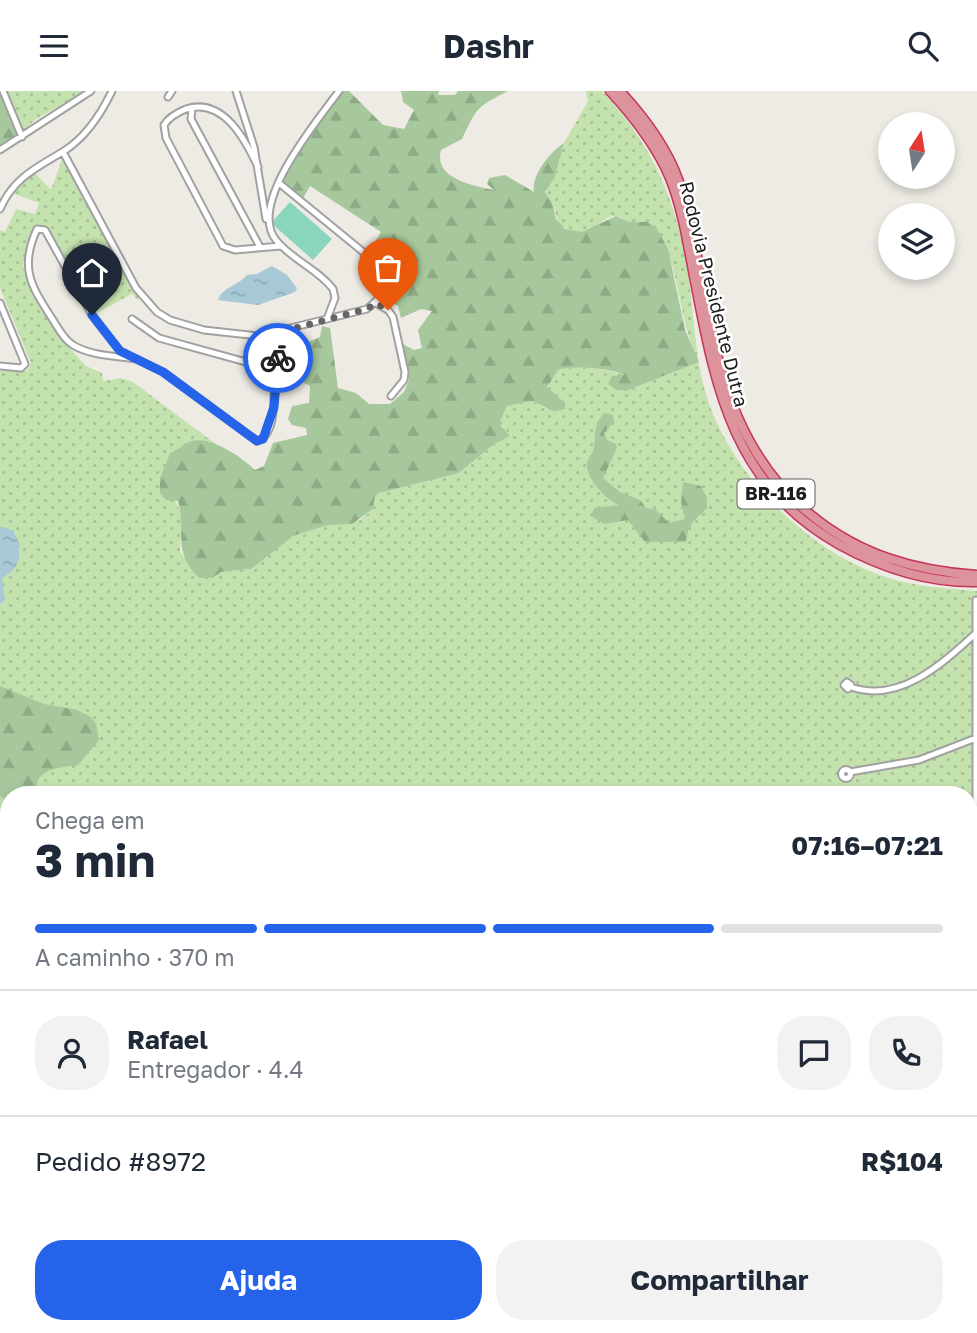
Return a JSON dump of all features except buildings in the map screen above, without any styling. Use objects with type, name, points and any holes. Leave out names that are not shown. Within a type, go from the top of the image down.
[{"type":"highway","name":"Rodovia Presidente Dutra","points":[[610,91],[642,130],[663,163],[692,247]]},
{"type":"highway","name":"Rodovia Presidente Dutra","points":[[620,91],[648,124],[671,162],[684,196],[718,392],[747,455],[780,498],[831,540],[869,559],[935,579],[977,582]]},
{"type":"highway","name":"Rodovia Presidente Dutra","points":[[699,285],[727,397],[751,446],[783,491],[822,524],[861,548],[930,571],[977,575]]},
{"type":"street","points":[[2,91],[22,137]]},
{"type":"street","points":[[0,150],[91,91]]},
{"type":"street","points":[[0,208],[13,189],[37,164],[63,152],[91,126],[112,91]]},
{"type":"street","points":[[168,97],[172,91]]},
{"type":"street","points":[[236,91],[258,167],[268,225],[281,246],[332,289],[335,299],[327,319]]},
{"type":"street","points":[[268,225],[278,183],[303,140],[339,91]]},
{"type":"street","points":[[258,167],[247,145],[230,122],[206,107],[190,108],[165,122],[164,133],[223,246],[234,250],[281,246]]},
{"type":"street","points":[[190,108],[191,119],[260,247]]},
{"type":"street","points":[[63,152],[136,288],[157,312],[182,325],[228,334],[258,336],[292,329],[376,303]]},
{"type":"street","points":[[278,183],[368,256],[380,285],[376,303]]},
{"type":"street","points":[[137,359],[81,349],[65,338],[28,274],[27,257],[37,229],[46,230],[83,301],[120,351],[137,359],[163,372],[252,438],[260,441],[272,416],[275,370],[292,329]]},
{"type":"street","points":[[0,303],[25,364],[21,368],[0,366]]},
{"type":"street","points":[[376,303],[391,313],[405,368],[404,380],[391,396]]},
{"type":"street","points":[[132,319],[159,338],[275,370]]},
{"type":"street","points":[[976,600],[976,786]]},
{"type":"street","points":[[851,687],[875,690],[916,680],[940,665],[976,633]]},
{"type":"street","points":[[850,772],[919,760],[976,738]]},
{"type":"green space","points":[[0,91],[20,137],[0,147]]},
{"type":"green space","points":[[5,91],[87,91],[36,119],[22,132]]},
{"type":"green space","points":[[342,91],[349,91],[383,125],[404,129],[414,110],[403,102],[401,91],[439,91],[438,95],[455,95],[458,91],[508,91],[479,109],[462,139],[441,150],[443,168],[466,183],[494,190],[487,184],[489,178],[505,175],[534,192],[535,179],[542,165],[564,143],[555,177],[545,192],[552,203],[556,219],[565,229],[582,232],[616,216],[629,222],[647,222],[656,227],[668,249],[685,330],[699,362],[626,391],[616,390],[608,384],[612,376],[624,375],[618,373],[582,368],[558,370],[547,387],[565,403],[565,409],[553,411],[532,401],[507,406],[499,424],[510,436],[493,445],[459,473],[379,493],[375,496],[373,509],[352,524],[328,525],[293,536],[251,569],[221,572],[213,578],[199,578],[190,568],[182,550],[178,501],[166,500],[160,493],[160,478],[170,453],[189,442],[206,441],[233,453],[255,470],[264,466],[273,443],[307,435],[306,428],[292,425],[288,419],[292,406],[309,403],[310,386],[298,379],[291,391],[280,390],[280,367],[284,356],[292,357],[300,345],[320,337],[322,326],[330,328],[338,388],[356,393],[369,404],[390,404],[404,392],[409,380],[401,343],[414,350],[422,348],[418,330],[432,311],[421,309],[401,318],[398,306],[384,298],[393,287],[401,266],[372,246],[381,232],[310,186],[303,198],[281,182],[306,140]]},
{"type":"green space","points":[[586,91],[602,91],[636,134],[661,178],[671,202],[684,253],[699,361],[686,326],[666,249],[647,222],[631,223],[615,216],[586,231],[569,230],[559,224],[552,203],[547,198],[546,189],[555,177],[564,143],[588,101]]},
{"type":"green space","points":[[63,157],[141,297],[137,299],[132,294],[95,314],[88,303],[98,297],[93,288],[102,282],[90,266],[71,276],[46,227],[33,229],[23,265],[35,299],[63,341],[86,366],[102,373],[103,381],[121,378],[133,382],[217,445],[189,442],[169,455],[163,471],[182,516],[180,551],[199,578],[213,578],[221,572],[250,569],[293,536],[328,525],[360,520],[373,509],[375,496],[379,493],[459,473],[493,445],[510,436],[499,424],[507,406],[532,401],[547,409],[565,403],[547,390],[548,382],[558,370],[583,367],[620,373],[627,376],[620,391],[699,362],[705,391],[731,450],[751,478],[798,527],[854,564],[894,580],[977,591],[977,786],[0,786],[0,371],[27,371],[31,363],[0,288],[0,230],[5,232],[16,209],[35,214],[39,203],[12,193],[33,171],[51,190]]},
{"type":"green space","points":[[290,202],[332,239],[313,260],[271,223]]},
{"type":"green space","points":[[604,413],[613,415],[614,422],[604,433],[607,440],[616,444],[617,448],[603,478],[620,492],[640,500],[646,508],[655,509],[669,523],[685,519],[681,502],[683,482],[701,486],[707,498],[707,508],[690,527],[686,542],[645,542],[628,520],[604,524],[591,516],[594,508],[619,505],[597,488],[587,463],[594,448],[600,417]]},
{"type":"green space","points":[[0,686],[44,704],[77,710],[91,717],[96,724],[99,740],[78,765],[43,774],[36,786],[0,786]]},
{"type":"water","points":[[272,266],[287,275],[297,288],[295,292],[258,305],[218,300],[223,292],[247,275],[257,274]]},
{"type":"water","points":[[0,527],[13,530],[19,543],[19,559],[15,568],[2,579],[5,600],[0,604]]},
{"type":"way so far","points":[[278,358],[292,329],[367,309],[376,303],[388,310]]},
{"type":"route","points":[[92,315],[120,351],[163,372],[257,441],[263,439],[270,424],[278,358]]}]
